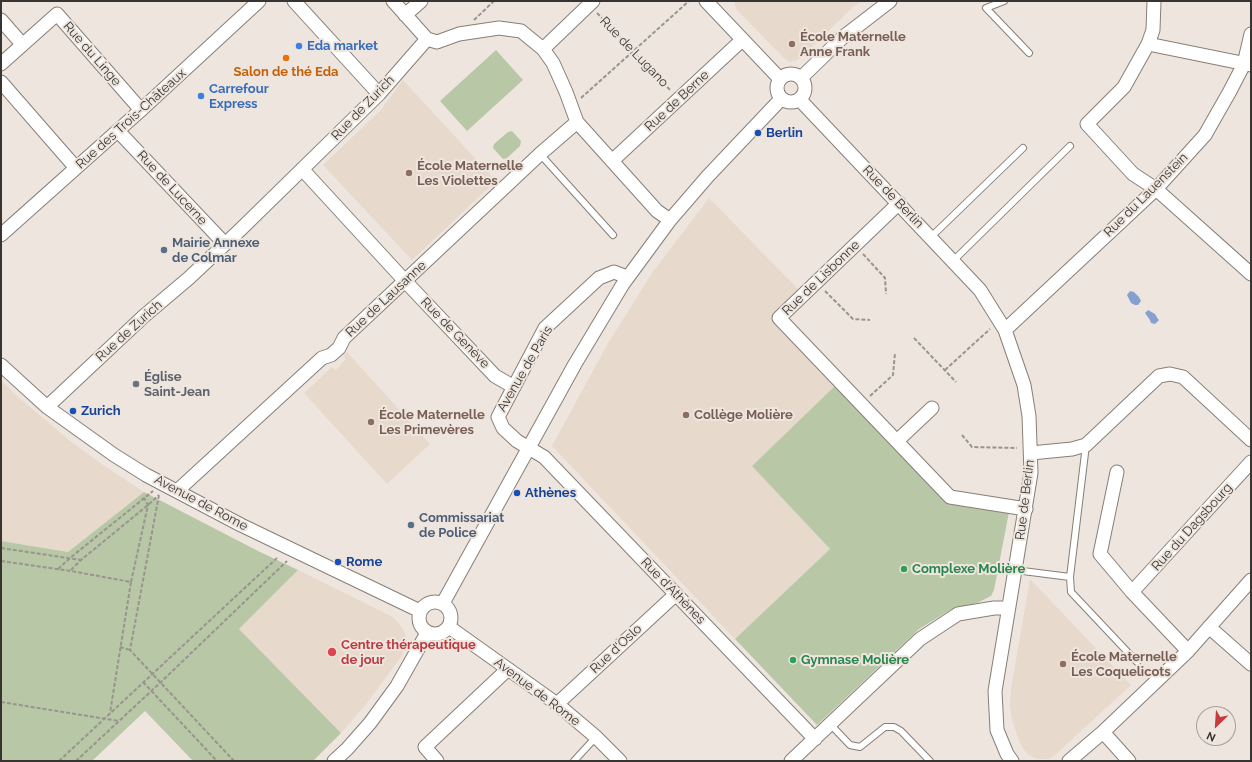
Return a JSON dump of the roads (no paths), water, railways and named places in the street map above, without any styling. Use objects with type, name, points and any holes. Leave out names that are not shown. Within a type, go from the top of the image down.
[{"type":"street","name":"Rue des Trois-Châteaux","points":[[1,235],[118,131],[259,1]]},
{"type":"street","points":[[294,1],[379,94]]},
{"type":"street","points":[[393,1],[426,39],[437,42],[459,34],[499,28],[521,31],[543,49],[553,63],[577,122],[657,211],[670,220]]},
{"type":"street","points":[[405,15],[421,1]]},
{"type":"street","points":[[801,78],[842,38],[890,1]]},
{"type":"street","points":[[1154,1],[1153,30],[1148,44],[1124,87],[1087,124],[1133,174],[1156,189],[1251,273]]},
{"type":"street","name":"Rue de Lugano","points":[[543,49],[591,3]]},
{"type":"street","points":[[713,3],[742,40],[780,79]]},
{"type":"street","name":"Rue du Linge","points":[[1,64],[57,14],[141,110]]},
{"type":"street","points":[[1,20],[22,44]]},
{"type":"street","name":"Rue du Lauenstein","points":[[1002,325],[1156,189],[1205,135],[1247,64],[1251,34]]},
{"type":"street","name":"Rue de Zurich","points":[[47,407],[144,316],[189,278],[225,244],[379,94],[426,39]]},
{"type":"street","name":"Rue de Berne","points":[[612,161],[742,40]]},
{"type":"street","points":[[1148,44],[1247,64]]},
{"type":"street","points":[[789,74],[794,74],[801,78],[805,87],[804,93],[800,100],[793,103],[781,99],[776,90],[776,85],[780,79],[789,74]]},
{"type":"street","points":[[1,82],[76,168]]},
{"type":"street","points":[[443,603],[575,364],[627,278],[670,220],[708,176],[781,99]]},
{"type":"street","name":"Rue de Berlin","points":[[800,100],[980,290],[1002,325],[1024,385],[1029,416],[1031,473],[995,691],[997,730],[1007,754],[1012,761]]},
{"type":"street","name":"Rue de Lausanne","points":[[177,492],[322,358],[339,348],[344,338],[540,154],[577,122]]},
{"type":"street","name":"Rue de Lucerne","points":[[118,131],[225,244]]},
{"type":"street","name":"Rue de Genève","points":[[302,169],[495,376],[514,387]]},
{"type":"street","name":"Rue de Lisbonne","points":[[899,204],[779,318],[950,497],[1026,509]]},
{"type":"street","name":"Avenue de Paris","points":[[529,448],[517,441],[503,428],[498,417],[545,328],[598,278],[614,272],[627,278]]},
{"type":"street","name":"Avenue de Rome","points":[[1,365],[47,407],[114,456],[177,492],[292,550],[420,611]]},
{"type":"street","points":[[1031,450],[1072,449],[1086,445],[1160,376],[1170,374],[1183,377],[1251,440]]},
{"type":"street","points":[[897,441],[932,408]]},
{"type":"street","name":"Rue d'Athènes","points":[[529,448],[544,457],[815,739]]},
{"type":"street","name":"Rue du Dagsbourg","points":[[1132,592],[1251,462]]},
{"type":"street","points":[[1117,472],[1100,554],[1132,592],[1188,650]]},
{"type":"street","points":[[1069,761],[1103,732],[1188,650],[1251,580]]},
{"type":"street","name":"Rue d'Oslo","points":[[557,704],[676,594]]},
{"type":"street","points":[[430,602],[443,603],[452,614],[449,627],[438,635],[427,633],[419,622],[420,611],[430,602]]},
{"type":"street","points":[[791,761],[920,639],[958,614],[994,608],[1008,608]]},
{"type":"street","name":"Avenue de Rome","points":[[449,627],[557,704],[596,737],[620,761]]},
{"type":"street","points":[[1209,627],[1251,664]]},
{"type":"street","points":[[334,761],[370,723],[397,686],[427,633]]},
{"type":"street","points":[[437,761],[425,747],[508,669]]},
{"type":"street","points":[[1103,732],[1129,761]]},
{"type":"lane","points":[[1004,1],[986,8],[1029,53]]},
{"type":"lane","points":[[954,261],[1070,146]]},
{"type":"lane","points":[[931,237],[1023,148]]},
{"type":"lane","points":[[540,154],[613,235]]},
{"type":"lane","points":[[1086,445],[1070,577],[1071,592],[1137,662]]},
{"type":"lane","points":[[1015,570],[1070,577]]},
{"type":"lane","points":[[830,724],[850,745],[860,747],[885,727],[894,727],[901,731],[930,761]]},
{"type":"lane","points":[[574,761],[596,737]]},
{"type":"water","points":[[1130,291],[1134,292],[1139,297],[1141,301],[1138,305],[1131,303],[1127,295]]},
{"type":"water","points":[[1148,310],[1155,314],[1159,320],[1155,324],[1151,323],[1145,313]]},
{"type":"place","name":"École Maternelle Anne Frank","points":[[792,44]]},
{"type":"place","name":"Eda market","points":[[299,46]]},
{"type":"place","name":"Salon de thé Eda","points":[[286,58]]},
{"type":"place","name":"Carrefour Express","points":[[201,96]]},
{"type":"place","name":"Berlin","points":[[758,133]]},
{"type":"place","name":"École Maternelle Les Violettes","points":[[409,173]]},
{"type":"place","name":"Mairie Annexe de Colmar","points":[[164,250]]},
{"type":"place","name":"Église Saint-Jean","points":[[136,384]]},
{"type":"place","name":"Zurich","points":[[73,411]]},
{"type":"place","name":"Collège Molière","points":[[686,415]]},
{"type":"place","name":"École Maternelle Les Primevères","points":[[371,422]]},
{"type":"place","name":"Athènes","points":[[517,493]]},
{"type":"place","name":"Commissariat de Police","points":[[411,525]]},
{"type":"place","name":"Rome","points":[[338,562]]},
{"type":"place","name":"Complexe Molière","points":[[904,569]]},
{"type":"place","name":"Centre thérapeutique de jour","points":[[332,652]]},
{"type":"place","name":"Gymnase Molière","points":[[793,660]]},
{"type":"place","name":"École Maternelle Les Coquelicots","points":[[1063,664]]}]
